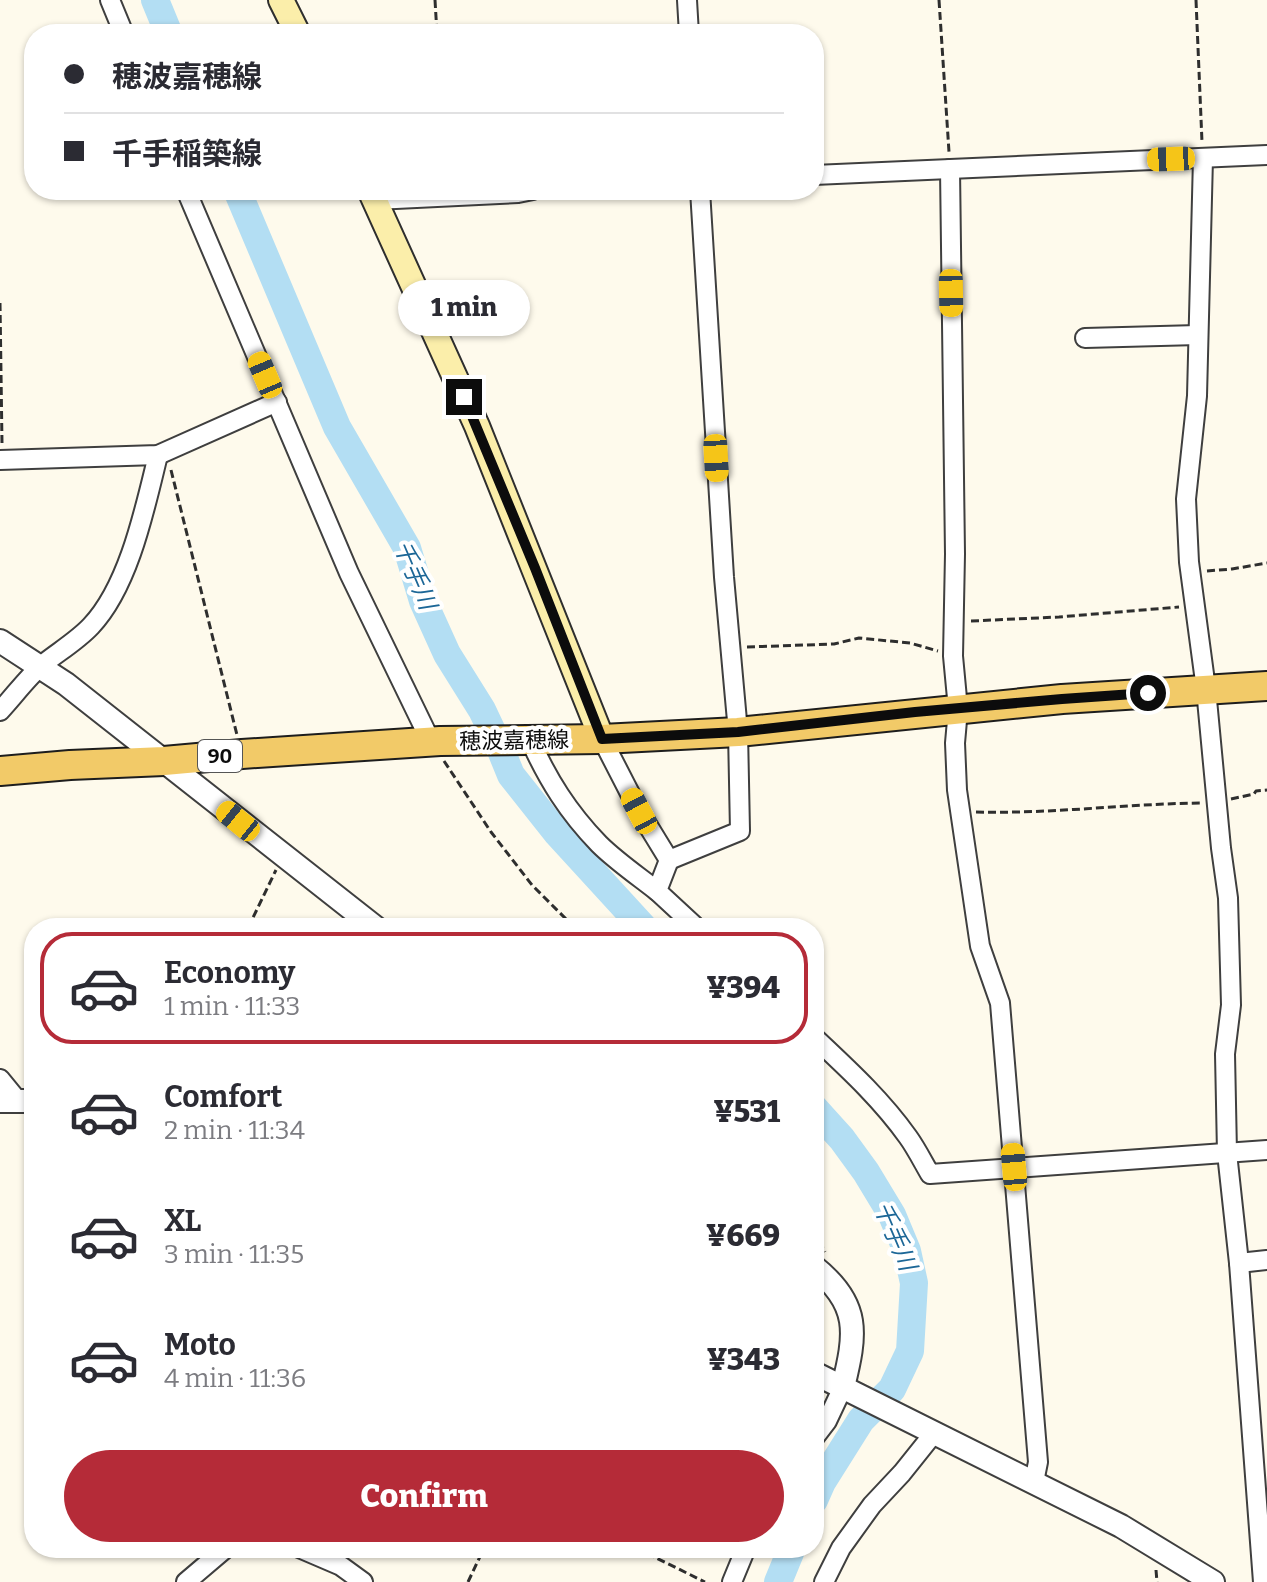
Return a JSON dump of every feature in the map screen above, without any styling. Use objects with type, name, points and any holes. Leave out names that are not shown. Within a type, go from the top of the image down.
[{"type":"main road","points":[[281,0],[293,24]]},
{"type":"main road","points":[[375,200],[477,426],[602,739]]},
{"type":"main road","name":"穂波嘉穂線","points":[[0,771],[436,741],[602,739],[738,732],[1062,699],[1267,686]]},
{"type":"street","points":[[110,0],[120,24]]},
{"type":"street","points":[[687,0],[688,24]]},
{"type":"street","points":[[824,175],[1267,155]]},
{"type":"street","points":[[1203,158],[1197,396],[1186,499],[1190,572],[1228,898],[1231,1005],[1225,1054],[1227,1153],[1260,1453],[1263,1582]]},
{"type":"street","points":[[950,169],[955,554],[953,656],[958,709],[955,743],[960,811],[980,946],[1000,1003],[1038,1462],[1034,1482]]},
{"type":"street","points":[[190,200],[349,573],[436,741]]},
{"type":"street","points":[[657,891],[669,860],[740,831],[738,732],[724,577],[701,200]]},
{"type":"street","points":[[1085,338],[1198,335]]},
{"type":"street","points":[[1,460],[162,453],[277,402]]},
{"type":"street","points":[[0,711],[40,667],[92,625],[110,600],[127,565],[162,453]]},
{"type":"street","points":[[0,641],[66,684],[363,918]]},
{"type":"street","points":[[602,739],[639,811],[669,860]]},
{"type":"street","points":[[527,740],[569,809],[600,845],[686,918]]},
{"type":"street","points":[[824,1046],[886,1109],[909,1138],[930,1174],[1267,1150]]},
{"type":"street","points":[[0,1079],[17,1101]]},
{"type":"street","points":[[1239,1263],[1267,1260]]},
{"type":"street","points":[[824,1275],[843,1297],[853,1332],[843,1387],[824,1425]]},
{"type":"street","points":[[824,1378],[1121,1526],[1213,1582]]},
{"type":"street","points":[[824,1582],[841,1548],[872,1505],[902,1473],[929,1431]]},
{"type":"street","points":[[186,1582],[214,1558]]},
{"type":"street","points":[[322,1558],[341,1566],[363,1582]]},
{"type":"street","points":[[732,1582],[742,1558]]},
{"type":"path","points":[[435,0],[436,24]]},
{"type":"path","points":[[939,0],[950,169]]},
{"type":"path","points":[[1196,0],[1203,158]]},
{"type":"path","points":[[0,303],[1,460]]},
{"type":"path","points":[[162,453],[242,754]]},
{"type":"path","points":[[1190,572],[1267,563]]},
{"type":"path","points":[[953,621],[1059,617],[1195,606]]},
{"type":"path","points":[[730,648],[834,644],[859,638],[910,643],[953,656]]},
{"type":"path","points":[[436,741],[491,832],[532,885],[565,918]]},
{"type":"path","points":[[960,811],[1019,813],[1216,802],[1267,790]]},
{"type":"path","points":[[253,918],[283,856]]},
{"type":"path","points":[[468,1582],[479,1558]]},
{"type":"path","points":[[656,1558],[705,1582]]},
{"type":"waterway","name":"千手川","points":[[155,0],[165,24]]},
{"type":"waterway","name":"千手川","points":[[241,200],[337,427],[407,548],[423,601],[447,654],[482,710],[511,775],[557,833],[635,918]]},
{"type":"waterway","name":"千手川","points":[[824,1119],[866,1172],[892,1215],[907,1251],[914,1283],[910,1351],[892,1389],[861,1420],[824,1479]]},
{"type":"waterway","name":"千手川","points":[[778,1582],[788,1558]]},
{"type":"route","points":[[464,397],[602,739],[738,732],[915,712],[1148,693]]}]
